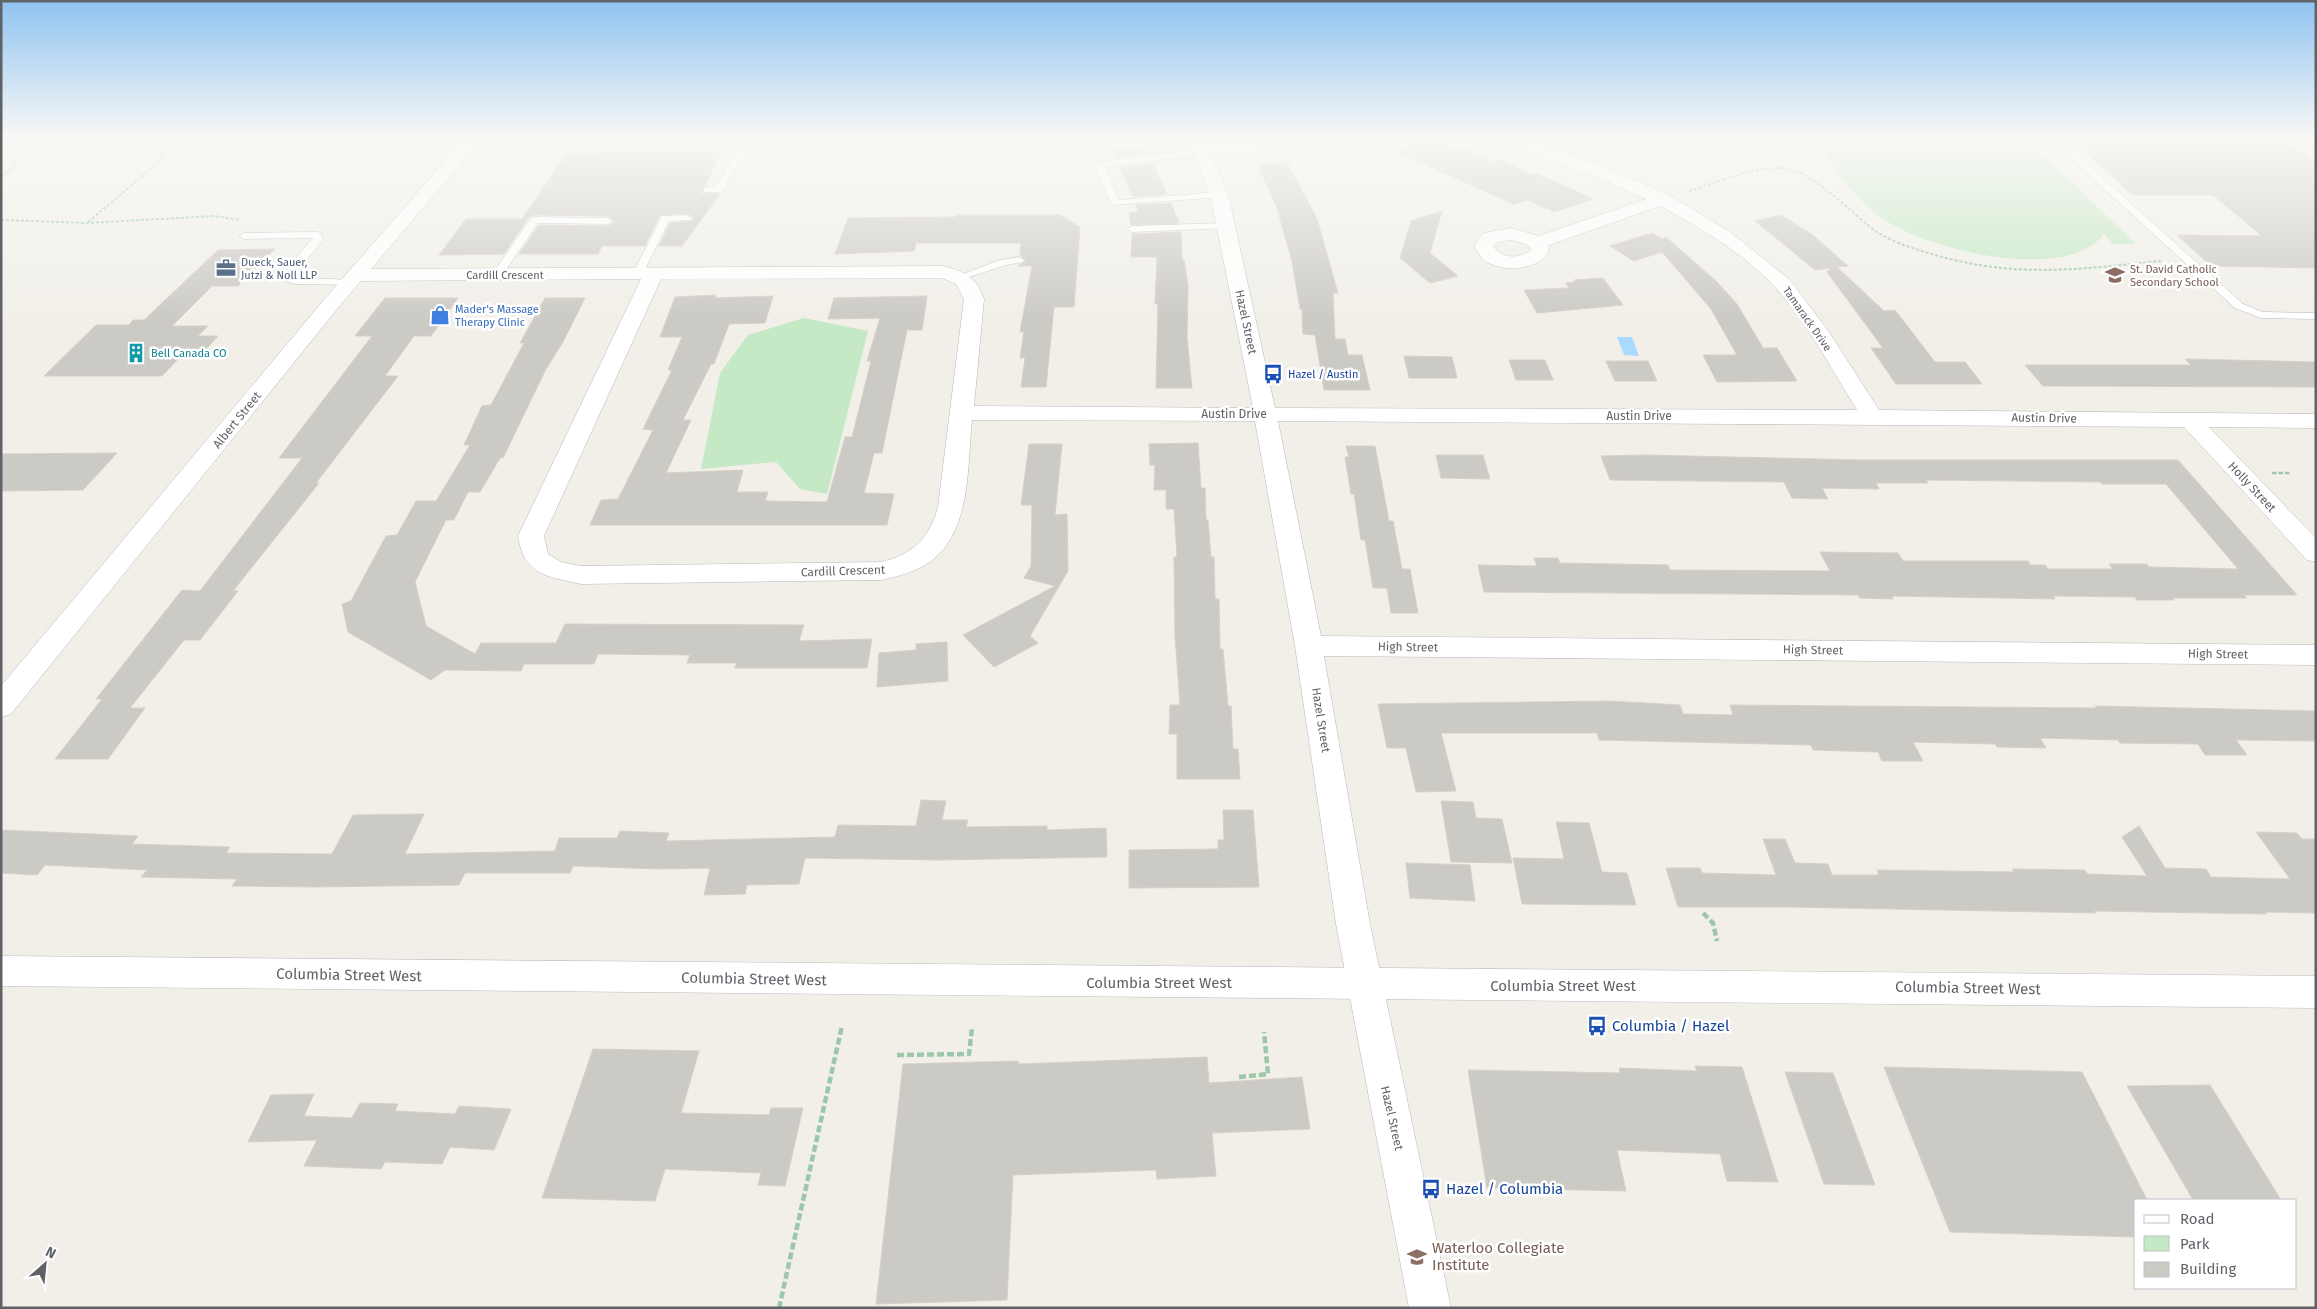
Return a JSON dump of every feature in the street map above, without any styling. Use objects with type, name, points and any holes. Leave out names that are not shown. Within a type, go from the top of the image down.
[{"type":"street","name":"Albert Street","points":[[1,706],[353,279],[423,198]]},
{"type":"street","name":"Hazel Street","points":[[1220,198],[1265,414],[1309,646],[1353,924],[1366,983],[1375,1042],[1403,1166],[1430,1308]]},
{"type":"street","points":[[1536,243],[1663,199]]},
{"type":"street","name":"Tamarack Drive","points":[[1663,199],[1723,234],[1782,283],[1872,417]]},
{"type":"street","name":"Cardill Crescent","points":[[353,279],[497,275],[943,272],[960,277],[970,285],[974,299],[962,412],[949,514],[940,534],[927,552],[903,567],[881,571],[581,575],[545,566],[533,554],[531,536],[645,275]]},
{"type":"street","name":"Austin Drive","points":[[962,412],[2316,421]]},
{"type":"street","name":"Holly Street","points":[[2189,419],[2316,554]]},
{"type":"street","name":"High Street","points":[[1309,646],[2316,655]]},
{"type":"street","name":"Columbia Street West","points":[[1,971],[2316,992]]},
{"type":"lane","points":[[1113,198],[1115,203],[1179,198]]},
{"type":"lane","points":[[2117,198],[2238,306],[2261,315],[2316,316]]},
{"type":"lane","points":[[645,275],[666,218],[686,218]]},
{"type":"lane","points":[[497,275],[535,220],[608,221]]},
{"type":"lane","points":[[1132,229],[1226,226]]},
{"type":"lane","points":[[244,236],[316,236],[318,240],[285,278],[294,281],[353,279]]},
{"type":"lane","points":[[960,277],[1004,262],[1019,260]]},
{"type":"path","points":[[87,223],[117,198]]},
{"type":"path","points":[[1833,198],[1878,233],[1920,251],[1964,263],[2007,270],[2058,271],[2151,260],[2188,262]]},
{"type":"path","points":[[1,220],[87,223],[226,217],[242,220],[245,225],[244,236]]},
{"type":"path","points":[[2262,473],[2291,473]]},
{"type":"path","points":[[1703,913],[1713,923],[1717,941]]},
{"type":"path","points":[[779,1308],[842,1026]]},
{"type":"path","points":[[897,1055],[969,1054],[972,1028]]},
{"type":"path","points":[[1239,1077],[1268,1074],[1264,1032]]},
{"type":"green space","points":[[2088,198],[2136,244],[2113,244],[2104,234],[2085,249],[2059,257],[2027,259],[1993,256],[1959,250],[1927,240],[1899,228],[1879,216],[1860,199]]},
{"type":"green space","points":[[804,318],[868,331],[827,494],[800,489],[776,462],[701,469],[720,373],[748,335]]},
{"type":"water","points":[[1617,337],[1632,337],[1639,356],[1624,355]]},
{"type":"building","points":[[536,198],[717,198],[682,246],[659,246],[670,223],[692,221],[693,217],[686,213],[660,215],[645,246],[602,246],[598,254],[519,254],[539,225],[608,226],[615,222],[608,216],[535,215],[529,217],[504,254],[439,255],[466,219],[522,219]]},
{"type":"building","points":[[1272,198],[1306,198],[1317,219],[1338,293],[1333,293],[1335,339],[1345,339],[1348,355],[1362,355],[1370,390],[1324,390],[1315,335],[1303,334],[1302,309],[1300,309],[1292,261]]},
{"type":"building","points":[[1500,198],[1593,199],[1554,212],[1529,200],[1513,204]]},
{"type":"building","points":[[2217,198],[2316,198],[2316,268],[2211,266],[2177,235],[2262,236]]},
{"type":"building","points":[[1171,203],[1179,223],[1131,225],[1129,213],[1139,212],[1136,205]]},
{"type":"building","points":[[1442,211],[1430,253],[1458,276],[1430,283],[1400,258],[1411,221]]},
{"type":"building","points":[[957,215],[1060,215],[1080,227],[1074,307],[1054,307],[1046,387],[1021,387],[1025,358],[1020,358],[1024,332],[1020,332],[1032,266],[1018,266],[1026,261],[1020,255],[1021,243],[916,243],[914,251],[835,254],[848,218],[956,217]]},
{"type":"building","points":[[1781,215],[1813,235],[1848,266],[1837,267],[1884,311],[1895,310],[1935,362],[1965,362],[1982,384],[1896,384],[1871,348],[1883,348],[1827,272],[1831,268],[1815,270],[1755,221]]},
{"type":"building","points":[[1181,232],[1182,260],[1184,260],[1188,285],[1187,338],[1192,388],[1156,388],[1158,304],[1155,304],[1157,257],[1131,257],[1132,234]]},
{"type":"building","points":[[1652,233],[1663,239],[1666,237],[1717,282],[1737,304],[1763,348],[1777,348],[1797,381],[1717,382],[1703,355],[1737,355],[1711,309],[1662,252],[1634,261],[1610,246]]},
{"type":"building","name":"Bell Canada CO","points":[[275,249],[238,286],[212,286],[172,326],[208,326],[198,336],[218,336],[198,358],[179,358],[162,376],[44,376],[96,325],[129,325],[133,320],[144,320],[218,250]]},
{"type":"building","points":[[1603,278],[1623,305],[1537,313],[1524,290],[1569,288],[1566,283],[1575,282],[1574,280]]},
{"type":"building","points":[[716,295],[715,298],[773,296],[765,323],[729,324],[714,364],[711,364],[683,420],[691,420],[666,473],[743,470],[737,492],[768,492],[765,501],[827,502],[845,437],[852,437],[871,361],[867,361],[880,318],[828,319],[834,298],[927,296],[922,330],[907,330],[882,453],[874,453],[864,493],[894,494],[887,525],[590,525],[601,500],[618,499],[653,430],[643,429],[672,370],[668,370],[682,337],[660,337],[675,297]]},
{"type":"building","points":[[385,298],[458,298],[431,336],[414,336],[385,376],[398,376],[316,483],[319,483],[233,591],[238,591],[200,640],[184,640],[130,708],[145,708],[108,759],[55,759],[102,699],[96,699],[182,590],[200,591],[302,458],[279,458],[372,336],[355,336]]},
{"type":"building","points":[[545,298],[585,298],[563,342],[546,369],[503,458],[500,458],[480,492],[468,492],[454,520],[446,520],[415,582],[426,626],[475,654],[481,643],[556,643],[565,624],[804,625],[799,641],[872,639],[867,668],[735,668],[737,663],[687,663],[690,655],[598,654],[594,664],[524,664],[521,671],[445,670],[431,680],[348,632],[342,604],[351,601],[386,536],[397,535],[416,501],[436,501],[470,445],[464,445],[482,406],[491,405],[524,343],[520,343]]},
{"type":"building","points":[[1404,356],[1452,357],[1457,378],[1409,378]]},
{"type":"building","points":[[2185,359],[2316,362],[2316,387],[2043,386],[2025,365],[2191,365]]},
{"type":"building","points":[[1509,360],[1545,360],[1553,380],[1516,380]]},
{"type":"building","points":[[1606,361],[1648,361],[1657,381],[1615,381]]},
{"type":"building","points":[[1198,443],[1201,488],[1205,488],[1206,520],[1208,520],[1211,557],[1214,557],[1215,599],[1219,599],[1220,649],[1223,649],[1228,706],[1231,706],[1233,749],[1238,749],[1240,779],[1177,779],[1177,734],[1169,734],[1170,705],[1180,705],[1175,636],[1174,557],[1177,557],[1174,509],[1166,509],[1166,490],[1154,490],[1155,465],[1150,465],[1149,444]]},
{"type":"building","points":[[1029,444],[1062,444],[1055,515],[1067,514],[1068,571],[1030,636],[1038,643],[994,667],[963,635],[1055,586],[1024,578],[1031,566],[1032,505],[1021,505]]},
{"type":"building","points":[[1346,446],[1375,446],[1389,521],[1393,521],[1402,569],[1410,569],[1418,613],[1391,613],[1387,588],[1373,588],[1365,540],[1361,540],[1354,494],[1351,494],[1345,457],[1349,457]]},
{"type":"building","points":[[117,453],[83,490],[1,491],[1,454]]},
{"type":"building","points":[[1436,455],[1483,455],[1490,479],[1441,478]]},
{"type":"building","points":[[1645,455],[1862,460],[2178,460],[2297,595],[2244,595],[2247,598],[2137,600],[2135,597],[2053,596],[2055,599],[1892,596],[1893,599],[1860,598],[1858,595],[1484,592],[1478,565],[1537,566],[1534,558],[1558,558],[1560,563],[1668,565],[1670,570],[1830,571],[1820,552],[1898,553],[1903,561],[2028,561],[2030,565],[2045,565],[2048,569],[2113,569],[2109,564],[2147,564],[2149,567],[2238,569],[2166,484],[1926,480],[1928,483],[1876,483],[1879,489],[1822,488],[1828,499],[1792,498],[1784,482],[1610,480],[1601,456]]},
{"type":"building","points":[[947,642],[948,681],[877,687],[879,653],[916,650],[916,644]]},
{"type":"building","points":[[1609,701],[1680,705],[1683,714],[1733,715],[1730,705],[2097,708],[2095,706],[2316,711],[2316,741],[2236,740],[2247,755],[2205,755],[2198,744],[2120,743],[2118,740],[2040,738],[2046,748],[1997,747],[1995,744],[1913,742],[1923,761],[1882,761],[1878,752],[1813,750],[1811,745],[1599,740],[1597,733],[1441,733],[1456,791],[1416,792],[1406,748],[1387,748],[1378,704]]},
{"type":"building","points":[[921,800],[946,801],[942,820],[968,820],[966,827],[1047,826],[1047,830],[1106,828],[1107,857],[941,860],[805,858],[799,884],[747,885],[745,894],[704,895],[710,868],[660,869],[573,866],[570,873],[465,873],[459,885],[314,887],[232,886],[237,879],[141,877],[147,870],[45,865],[37,875],[1,873],[1,830],[138,836],[132,844],[230,847],[226,853],[332,854],[353,815],[424,814],[405,854],[555,851],[559,838],[617,838],[620,831],[669,833],[666,841],[835,837],[838,825],[916,826]]},
{"type":"building","points":[[1441,801],[1473,802],[1476,818],[1502,819],[1512,863],[1451,862]]},
{"type":"building","points":[[1223,810],[1253,810],[1259,887],[1129,888],[1129,850],[1218,849],[1218,840],[1224,840]]},
{"type":"building","points":[[1556,822],[1589,823],[1602,872],[1627,873],[1636,905],[1522,904],[1513,858],[1564,859]]},
{"type":"building","points":[[2139,826],[2165,868],[2206,869],[2211,877],[2290,879],[2256,832],[2297,833],[2302,839],[2316,839],[2316,916],[2313,913],[2265,912],[2266,914],[2094,911],[2096,913],[1789,907],[1678,907],[1666,868],[1700,868],[1702,873],[1776,875],[1763,839],[1785,839],[1795,863],[1828,864],[1832,875],[1879,875],[1877,870],[2014,872],[2012,869],[2085,870],[2087,874],[2147,876],[2122,837]]},
{"type":"building","points":[[1406,863],[1470,865],[1475,901],[1410,898]]},
{"type":"building","points":[[593,1049],[699,1051],[681,1113],[769,1115],[771,1108],[803,1108],[785,1186],[758,1185],[761,1173],[665,1169],[655,1201],[542,1198]]},
{"type":"building","points":[[1207,1057],[1209,1083],[1302,1077],[1310,1129],[1212,1133],[1216,1176],[1157,1179],[1156,1170],[1013,1175],[1007,1300],[876,1304],[903,1064],[1018,1061],[1018,1064]]},
{"type":"building","points":[[1695,1066],[1742,1067],[1778,1182],[1727,1181],[1720,1154],[1617,1150],[1626,1191],[1487,1188],[1468,1070],[1620,1073],[1619,1068],[1697,1071]]},
{"type":"building","points":[[1884,1067],[2082,1072],[2146,1199],[2134,1199],[2134,1237],[1950,1232]]},
{"type":"building","points":[[1785,1072],[1833,1073],[1875,1185],[1824,1184]]},
{"type":"building","points":[[2210,1085],[2280,1199],[2192,1199],[2127,1086]]},
{"type":"building","points":[[314,1094],[304,1116],[352,1118],[360,1103],[398,1104],[395,1111],[455,1114],[459,1106],[511,1109],[494,1150],[450,1147],[442,1164],[385,1162],[381,1169],[304,1166],[317,1140],[248,1142],[271,1095]]},
{"type":"place","name":"Dueck, Sauer, Jutzi & Noll LLP","points":[[226,268]]},
{"type":"place","name":"St. David Catholic Secondary School","points":[[2115,275]]},
{"type":"place","name":"Mader's Massage Therapy Clinic","points":[[440,315]]},
{"type":"place","name":"Bell Canada CO","points":[[136,353]]},
{"type":"place","name":"Hazel / Austin","points":[[1273,374]]},
{"type":"place","name":"Columbia / Hazel","points":[[1597,1026]]},
{"type":"place","name":"Hazel / Columbia","points":[[1431,1189]]},
{"type":"place","name":"Waterloo Collegiate Institute","points":[[1417,1257]]}]
